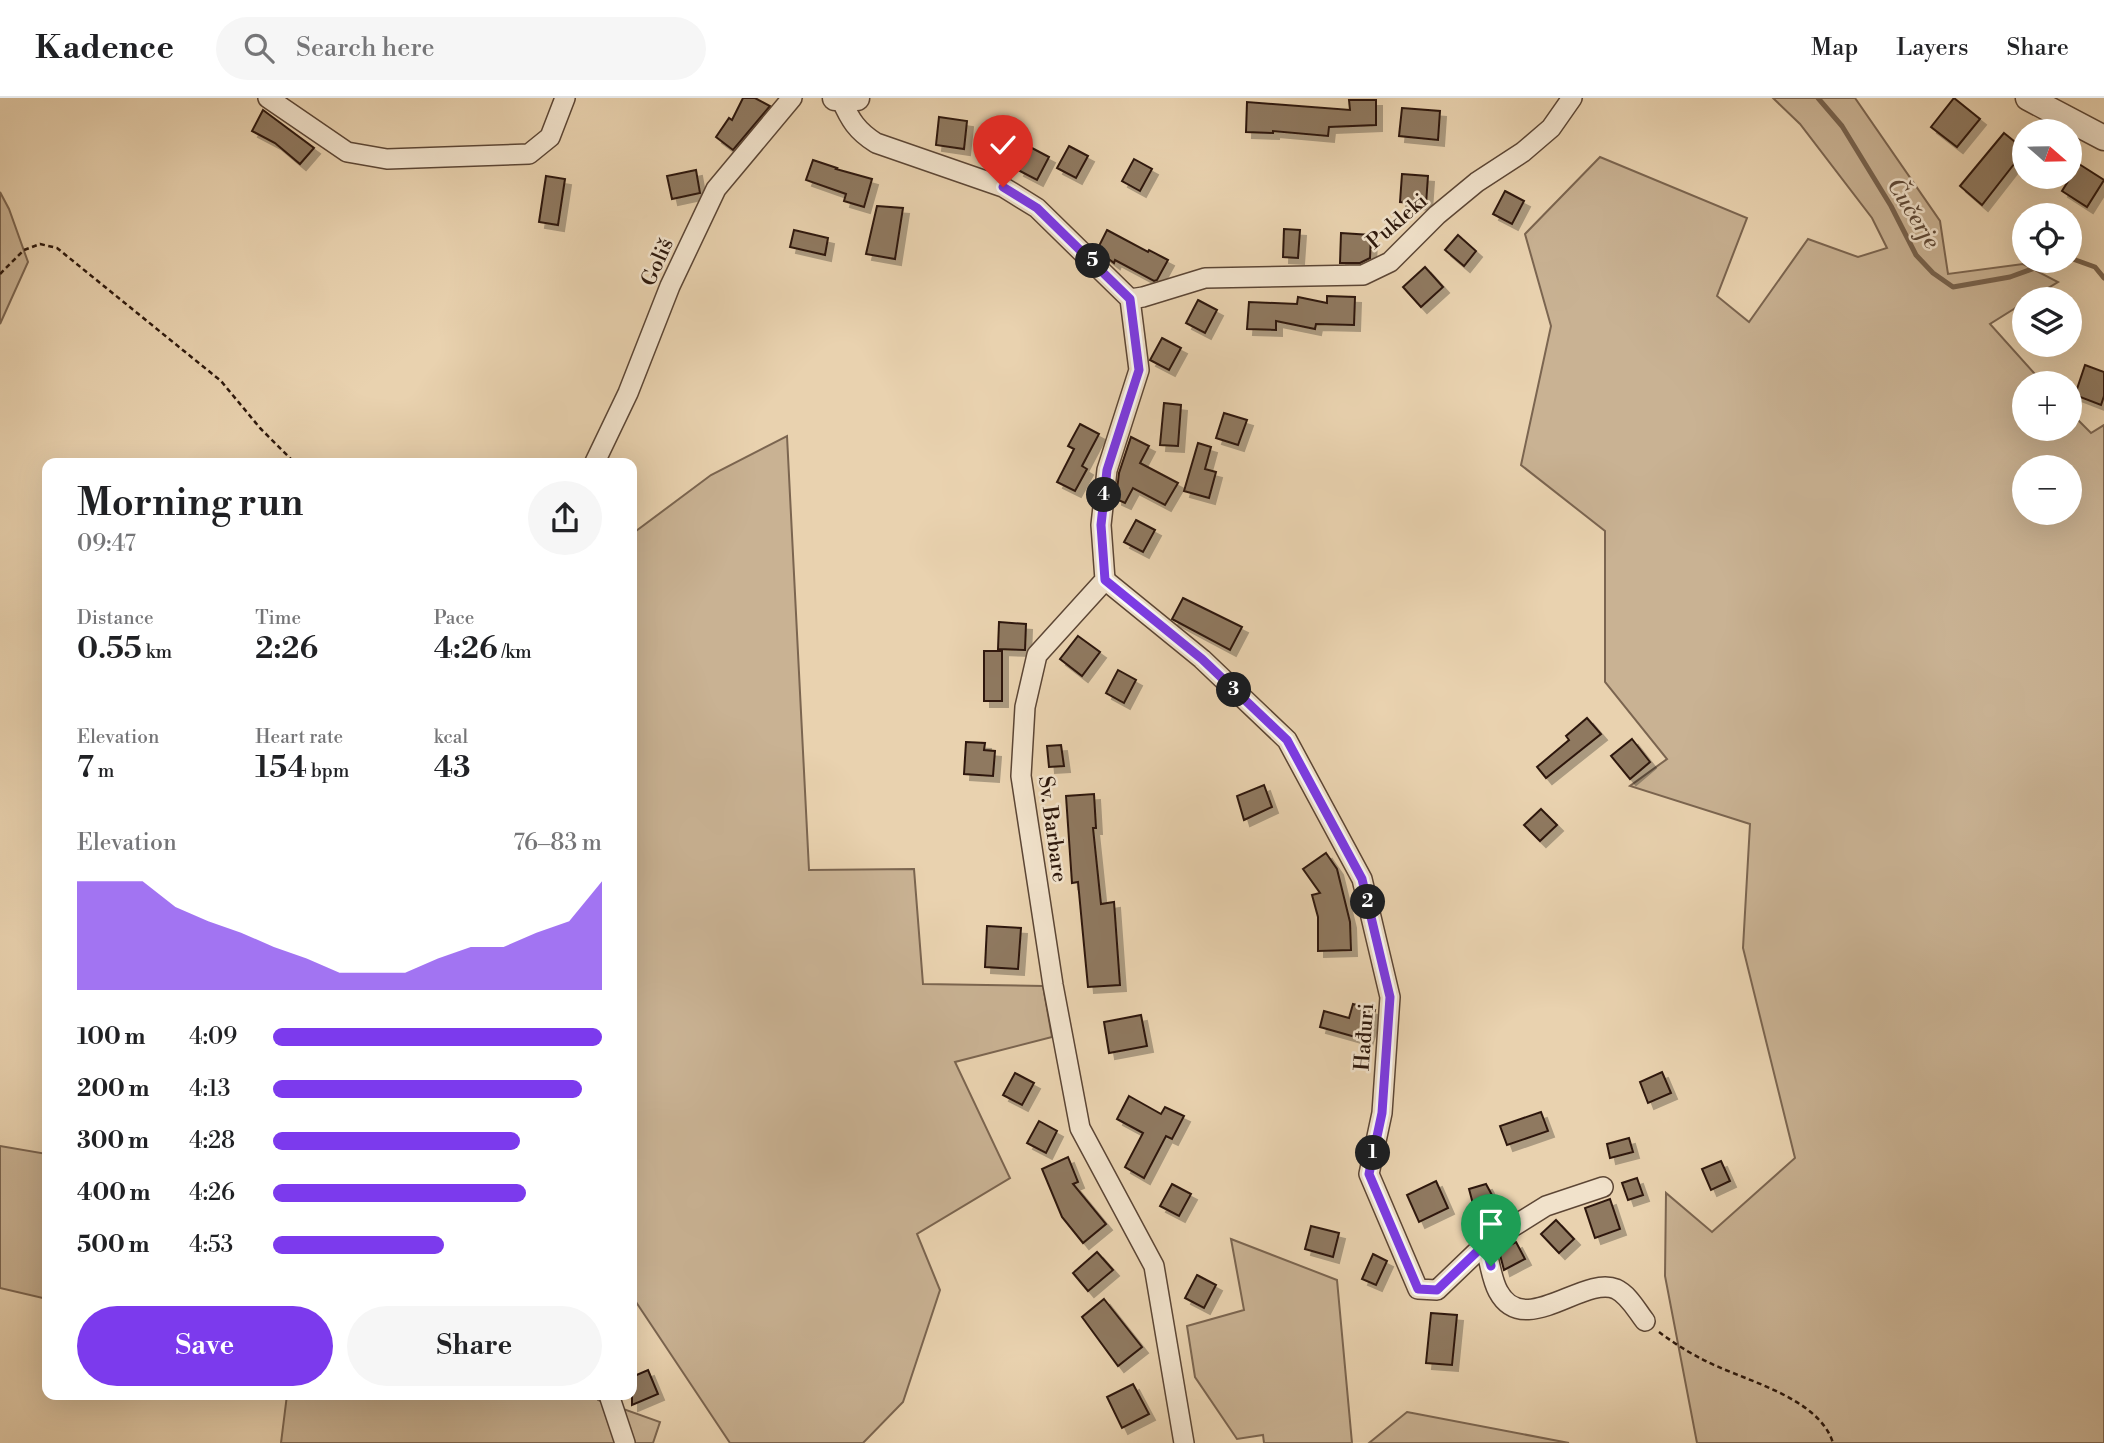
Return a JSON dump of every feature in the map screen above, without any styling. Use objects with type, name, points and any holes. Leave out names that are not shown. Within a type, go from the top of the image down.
[{"type":"street","points":[[268,98],[347,152],[387,159],[529,154],[550,137],[565,98]]},
{"type":"street","name":"Goliš","points":[[597,458],[628,393],[670,286],[716,189],[792,98]]},
{"type":"street","points":[[835,98],[857,98]]},
{"type":"street","name":"Pukleki","points":[[1130,299],[1205,278],[1363,275],[1391,262],[1437,215],[1477,182],[1523,152],[1552,128],[1572,98]]},
{"type":"street","points":[[2028,98],[2104,138]]},
{"type":"street","points":[[841,99],[851,122],[862,134],[876,143],[1003,187],[1037,208],[1130,299],[1139,370],[1107,470],[1101,525],[1105,580]]},
{"type":"street","name":"Hađuri","points":[[1105,580],[1202,659],[1287,740],[1362,879],[1390,997],[1382,1113],[1369,1174],[1418,1289],[1437,1290],[1485,1244],[1546,1206],[1603,1187]]},
{"type":"street","name":"Sv. Barbare","points":[[1105,580],[1037,655],[1025,708],[1021,776],[1053,985],[1080,1128],[1154,1266],[1184,1443]]},
{"type":"street","points":[[1485,1244],[1497,1290],[1506,1301],[1519,1308],[1534,1309],[1555,1305],[1600,1288],[1616,1289],[1628,1299],[1645,1321]]},
{"type":"street","points":[[611,1400],[625,1443]]},
{"type":"path","points":[[0,274],[24,250],[40,244],[57,248],[221,381],[260,428],[290,458]]},
{"type":"path","points":[[1645,1321],[1699,1358],[1769,1388],[1810,1411],[1829,1430],[1832,1443]]},
{"type":"shaded area","points":[[1773,98],[1855,98],[1940,221],[1948,274],[2012,265],[2012,273],[2040,273],[2058,282],[2050,287],[2012,287],[2012,310],[1990,324],[2012,348],[2012,357],[2020,357],[2032,371],[2012,371],[2012,441],[2082,441],[2082,424],[2091,433],[2104,425],[2104,1443],[1697,1443],[1665,1276],[1666,1193],[1712,1232],[1795,1158],[1743,948],[1750,824],[1630,786],[1667,759],[1605,682],[1605,531],[1521,465],[1551,326],[1525,234],[1600,157],[1747,218],[1717,296],[1749,322],[1808,239],[1858,257],[1887,248],[1872,218],[1800,124]]},
{"type":"shaded area","points":[[0,192],[28,262],[0,324]]},
{"type":"shaded area","points":[[787,436],[809,870],[914,869],[923,984],[1043,986],[1052,1037],[955,1062],[1010,1178],[917,1234],[940,1290],[903,1402],[863,1443],[730,1443],[637,1304],[637,530],[711,475]]},
{"type":"shaded area","points":[[0,1146],[42,1153],[42,1298],[0,1288]]},
{"type":"shaded area","points":[[1231,1239],[1337,1280],[1352,1443],[1264,1443],[1263,1435],[1237,1439],[1195,1377],[1187,1326],[1244,1310]]},
{"type":"shaded area","points":[[286,1400],[598,1400],[660,1422],[653,1443],[281,1443]]},
{"type":"shaded area","points":[[1407,1412],[1569,1443],[1369,1443]]},
{"type":"building","points":[[743,98],[755,98],[770,106],[733,150],[716,137],[729,118],[732,120]]},
{"type":"building","points":[[1954,98],[1980,119],[1957,147],[1931,127]]},
{"type":"building","points":[[1349,100],[1376,100],[1376,125],[1329,127],[1328,136],[1273,131],[1246,132],[1247,102],[1350,110]]},
{"type":"building","points":[[1402,108],[1440,111],[1438,140],[1399,136]]},
{"type":"building","points":[[263,110],[314,148],[300,164],[275,143],[252,131]]},
{"type":"building","points":[[939,117],[967,121],[964,149],[936,145]]},
{"type":"building","points":[[2004,133],[2012,139],[2012,167],[1982,205],[1960,186]]},
{"type":"building","points":[[1069,146],[1088,156],[1076,178],[1057,168]]},
{"type":"building","points":[[1030,147],[1049,157],[1037,180],[1018,170]]},
{"type":"building","points":[[1134,159],[1152,169],[1140,191],[1122,181]]},
{"type":"building","points":[[813,160],[872,179],[864,207],[844,201],[846,194],[806,180]]},
{"type":"building","points":[[2082,166],[2104,180],[2087,207],[2062,191],[2082,189]]},
{"type":"building","points":[[696,170],[700,193],[672,199],[667,176]]},
{"type":"building","points":[[1402,174],[1428,176],[1426,204],[1400,202]]},
{"type":"building","points":[[546,176],[565,179],[558,225],[539,222]]},
{"type":"building","points":[[1505,191],[1524,201],[1512,224],[1493,214]]},
{"type":"building","points":[[877,206],[903,208],[895,259],[866,254]]},
{"type":"building","points":[[1284,229],[1300,230],[1298,258],[1283,257]]},
{"type":"building","points":[[794,230],[828,238],[825,255],[790,247]]},
{"type":"building","points":[[1107,230],[1168,260],[1157,280],[1154,281],[1115,260],[1114,263],[1097,250]]},
{"type":"building","points":[[1341,233],[1371,235],[1370,258],[1360,263],[1340,263]]},
{"type":"building","points":[[1458,235],[1476,251],[1464,266],[1445,250]]},
{"type":"building","points":[[1425,267],[1443,287],[1421,307],[1403,287]]},
{"type":"building","points":[[1327,296],[1355,297],[1354,325],[1316,324],[1315,329],[1276,321],[1276,330],[1247,329],[1249,302],[1297,304],[1298,297],[1327,303]]},
{"type":"building","points":[[1198,300],[1217,310],[1205,333],[1186,323]]},
{"type":"building","points":[[1162,338],[1181,348],[1169,370],[1150,360]]},
{"type":"building","points":[[2085,365],[2104,372],[2104,396],[2101,405],[2082,398],[2082,374]]},
{"type":"building","points":[[1164,403],[1181,405],[1178,446],[1160,445]]},
{"type":"building","points":[[1224,413],[1247,420],[1238,445],[1216,438]]},
{"type":"building","points":[[1080,424],[1099,434],[1082,466],[1087,469],[1075,491],[1057,482],[1074,449],[1068,446]]},
{"type":"building","points":[[1131,437],[1149,446],[1140,463],[1178,483],[1165,505],[1133,488],[1125,503],[1116,499],[1119,473]]},
{"type":"building","points":[[1198,443],[1211,447],[1205,469],[1216,472],[1209,498],[1184,491]]},
{"type":"building","points":[[1136,520],[1155,530],[1143,552],[1124,542]]},
{"type":"building","points":[[1183,598],[1242,627],[1230,650],[1172,619]]},
{"type":"building","points":[[999,622],[1026,624],[1025,650],[998,649]]},
{"type":"building","points":[[1078,636],[1100,652],[1082,676],[1060,659]]},
{"type":"building","points":[[984,651],[1002,651],[1002,701],[984,701]]},
{"type":"building","points":[[1118,670],[1136,680],[1124,703],[1106,693]]},
{"type":"building","points":[[1587,718],[1601,734],[1546,778],[1537,767],[1569,740],[1566,736]]},
{"type":"building","points":[[1632,739],[1650,762],[1630,779],[1611,756]]},
{"type":"building","points":[[966,742],[985,743],[984,750],[995,751],[993,776],[964,774]]},
{"type":"building","points":[[1061,745],[1064,766],[1049,767],[1047,746]]},
{"type":"building","points":[[1264,785],[1272,807],[1244,820],[1237,796]]},
{"type":"building","points":[[1094,794],[1096,828],[1093,828],[1101,904],[1114,902],[1120,985],[1088,987],[1078,882],[1072,883],[1066,796]]},
{"type":"building","points":[[1541,809],[1557,825],[1540,841],[1524,825]]},
{"type":"building","points":[[1326,853],[1337,869],[1350,922],[1351,950],[1318,951],[1318,917],[1312,895],[1320,893],[1303,869]]},
{"type":"building","points":[[987,926],[1021,928],[1018,969],[985,967]]},
{"type":"building","points":[[1353,1004],[1375,1010],[1366,1040],[1320,1027],[1324,1011],[1349,1018]]},
{"type":"building","points":[[1141,1015],[1147,1046],[1109,1053],[1104,1022]]},
{"type":"building","points":[[1662,1072],[1671,1093],[1648,1103],[1640,1082]]},
{"type":"building","points":[[1015,1073],[1034,1083],[1022,1105],[1003,1095]]},
{"type":"building","points":[[1129,1096],[1161,1114],[1165,1107],[1184,1116],[1172,1139],[1166,1136],[1144,1178],[1125,1167],[1143,1133],[1117,1119]]},
{"type":"building","points":[[1541,1112],[1548,1131],[1507,1145],[1500,1126]]},
{"type":"building","points":[[1039,1121],[1057,1131],[1046,1153],[1027,1143]]},
{"type":"building","points":[[1629,1138],[1633,1152],[1610,1158],[1607,1144]]},
{"type":"building","points":[[1068,1157],[1078,1182],[1073,1184],[1106,1224],[1083,1243],[1062,1217],[1042,1169]]},
{"type":"building","points":[[1721,1161],[1730,1181],[1711,1190],[1702,1169]]},
{"type":"building","points":[[1637,1178],[1643,1195],[1628,1200],[1622,1183]]},
{"type":"building","points":[[1436,1181],[1448,1208],[1419,1222],[1407,1195]]},
{"type":"building","points":[[1172,1184],[1191,1194],[1179,1216],[1160,1206]]},
{"type":"building","points":[[1486,1184],[1501,1212],[1477,1219],[1469,1189]]},
{"type":"building","points":[[1610,1199],[1620,1229],[1595,1238],[1585,1208]]},
{"type":"building","points":[[1556,1220],[1574,1239],[1559,1253],[1541,1234]]},
{"type":"building","points":[[1311,1226],[1339,1233],[1333,1257],[1305,1249]]},
{"type":"building","points":[[1516,1242],[1525,1259],[1504,1270],[1499,1251]]},
{"type":"building","points":[[1097,1252],[1113,1270],[1088,1291],[1073,1273]]},
{"type":"building","points":[[1373,1254],[1387,1261],[1376,1285],[1362,1279]]},
{"type":"building","points":[[1197,1275],[1216,1285],[1204,1308],[1185,1298]]},
{"type":"building","points":[[1104,1299],[1142,1347],[1118,1366],[1082,1317]]},
{"type":"building","points":[[1431,1313],[1457,1315],[1452,1365],[1426,1363]]},
{"type":"building","points":[[648,1370],[658,1394],[632,1405],[632,1400],[637,1400],[637,1375]]},
{"type":"building","points":[[1133,1384],[1149,1414],[1122,1428],[1107,1397]]},
{"type":"waterway","name":"Čučerje","points":[[1818,98],[1842,126],[1891,206],[1916,255],[1933,273],[1953,287],[2021,273]]},
{"type":"waterway","name":"Čučerje","points":[[2082,262],[2095,267],[2104,278]]},
{"type":"route","points":[[1003,187],[1037,208],[1130,299],[1139,370],[1107,470],[1101,525],[1105,580],[1202,659],[1287,740],[1362,879],[1390,997],[1382,1113],[1369,1174],[1418,1289],[1437,1290],[1485,1244],[1491,1266]]}]
